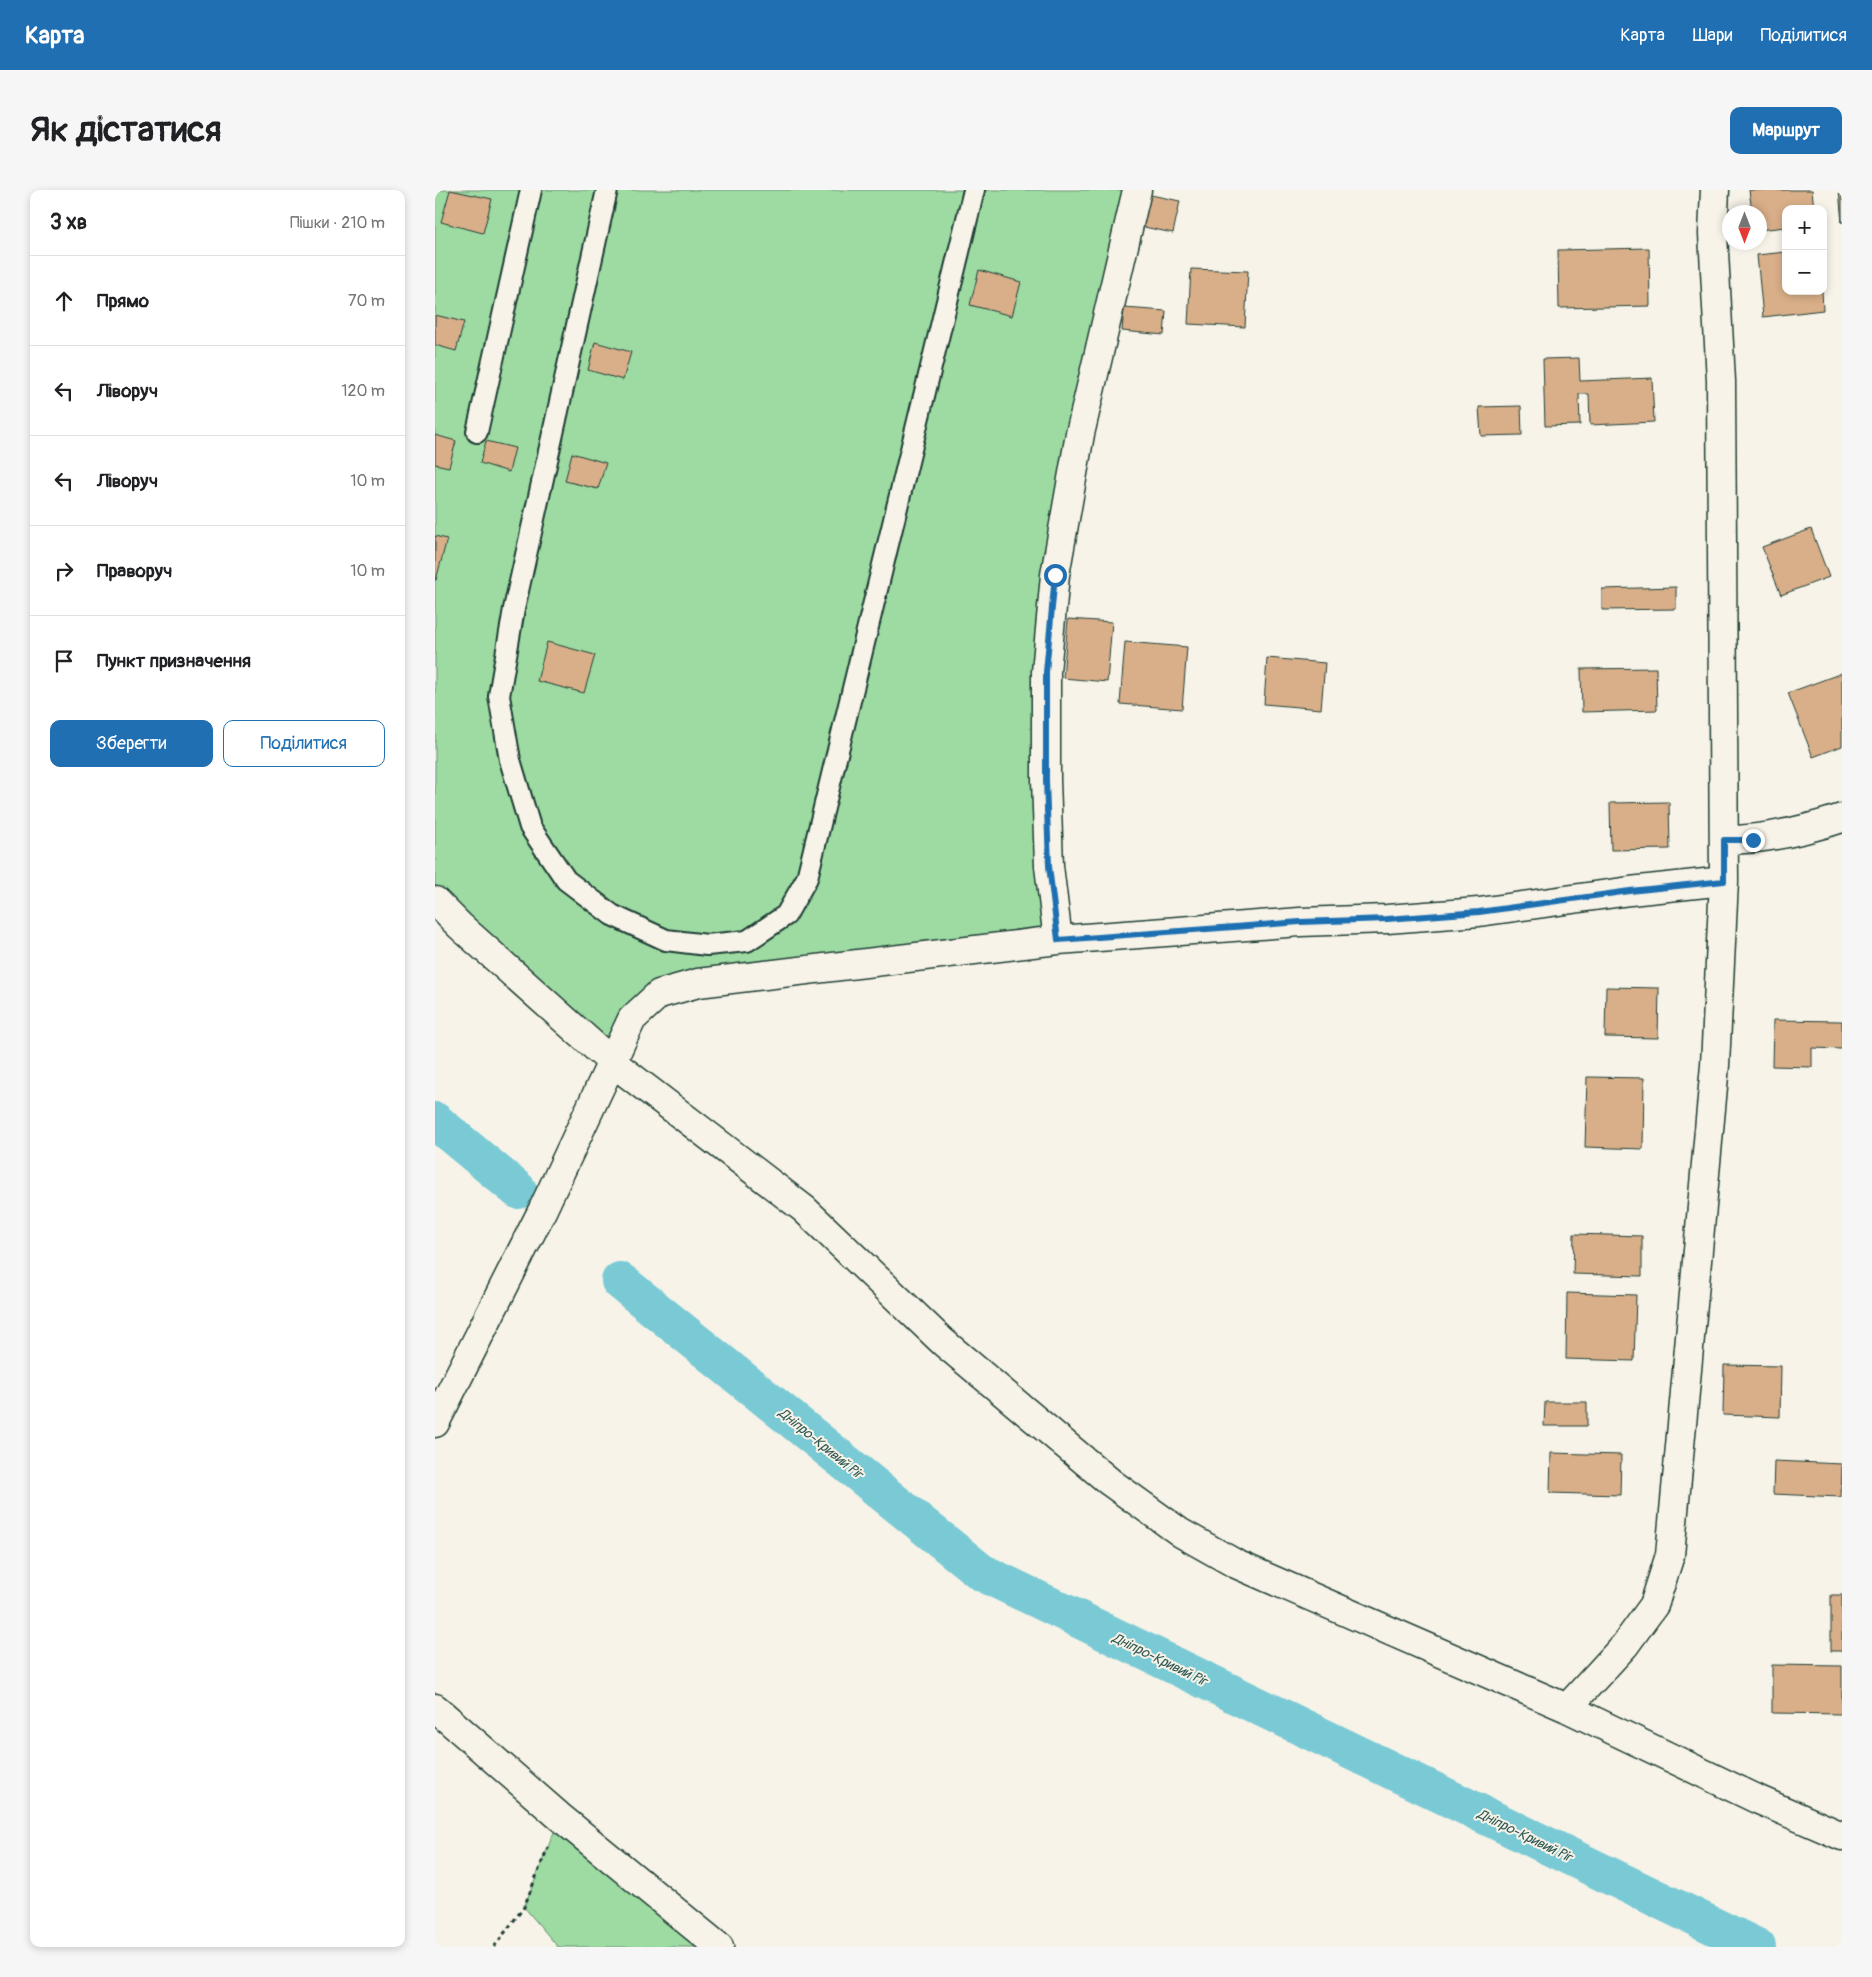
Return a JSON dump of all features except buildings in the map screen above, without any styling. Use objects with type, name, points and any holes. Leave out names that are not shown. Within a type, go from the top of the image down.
[{"type":"street","points":[[1058,940],[1049,866],[1046,780],[1046,672],[1055,575],[1080,434],[1137,190]]},
{"type":"street","points":[[1567,1708],[1625,1645],[1654,1605],[1670,1555],[1715,1065],[1724,881],[1721,380],[1713,234],[1715,190]]},
{"type":"street","points":[[1724,840],[1753,840],[1806,830],[1842,818]]},
{"type":"street","points":[[435,1423],[541,1211],[632,1020],[659,994],[698,983],[1058,940],[1300,922],[1387,919],[1479,912],[1630,891],[1724,881]]},
{"type":"street","points":[[435,901],[460,926],[612,1062],[804,1209],[943,1342],[1110,1482],[1181,1533],[1236,1564],[1567,1708],[1759,1800],[1842,1836]]},
{"type":"street","points":[[435,1708],[559,1817],[719,1947]]},
{"type":"lane","points":[[477,432],[531,190]]},
{"type":"lane","points":[[607,190],[514,609],[499,696],[510,760],[530,827],[565,880],[612,915],[657,936],[666,940],[707,945],[747,941],[786,915],[807,878],[974,190]]},
{"type":"path","points":[[494,1947],[524,1907],[559,1817]]},
{"type":"green space","points":[[435,190],[1131,190],[1055,575],[1058,940],[659,995],[612,1062],[435,901]]},
{"type":"green space","points":[[560,1817],[719,1947],[558,1947],[524,1907]]},
{"type":"waterway","name":"Дніпро-Кривий Ріг","points":[[435,1121],[518,1190]]},
{"type":"waterway","name":"Дніпро-Кривий Ріг","points":[[620,1281],[981,1572],[1757,1947]]},
{"type":"route","points":[[1055,575],[1046,672],[1046,780],[1049,866],[1058,940],[1300,922],[1387,919],[1479,912],[1630,891],[1694,886],[1724,881],[1724,840],[1753,840]]}]
